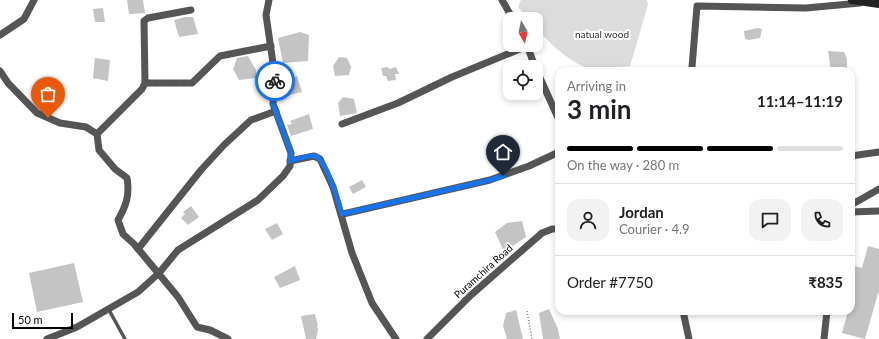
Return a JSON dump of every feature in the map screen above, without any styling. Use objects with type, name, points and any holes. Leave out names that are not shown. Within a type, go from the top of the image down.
[{"type":"street","points":[[0,35],[24,19],[34,0]]},
{"type":"street","points":[[47,339],[77,327],[138,292],[159,273],[178,250],[258,200],[283,176],[290,166],[291,153],[273,104],[275,77],[272,46],[266,15],[269,0]]},
{"type":"street","points":[[502,0],[509,12]]},
{"type":"street","points":[[852,0],[879,4]]},
{"type":"street","points":[[692,67],[697,6],[806,8],[870,2]]},
{"type":"street","points":[[191,10],[148,18],[144,21],[145,83],[142,89],[97,134],[98,150],[115,169],[127,178],[130,191],[125,207],[118,220],[123,234],[159,273],[178,297],[197,327],[210,330],[228,339]]},
{"type":"street","points":[[145,83],[192,83],[220,56],[272,46]]},
{"type":"street","points":[[342,124],[398,103],[452,77],[511,52]]},
{"type":"street","points":[[0,71],[8,83],[37,113],[60,123],[86,127],[97,134]]},
{"type":"street","points":[[543,84],[555,111]]},
{"type":"street","points":[[138,249],[201,170],[224,145],[251,120],[276,111]]},
{"type":"street","points":[[855,155],[879,152]]},
{"type":"street","points":[[342,214],[490,180],[529,166],[555,154]]},
{"type":"street","points":[[290,161],[314,156],[320,159],[333,187],[352,253],[372,303],[396,339]]},
{"type":"street","points":[[855,203],[878,189]]},
{"type":"street","points":[[855,212],[879,211]]},
{"type":"street","name":"Puramchira Road","points":[[427,339],[471,295],[542,233],[555,229]]},
{"type":"street","points":[[684,315],[689,339]]},
{"type":"street","points":[[824,339],[827,315]]},
{"type":"lane","points":[[108,308],[124,339]]},
{"type":"path","points":[[527,312],[532,339]]},
{"type":"green space","name":"natual wood","points":[[521,0],[647,0],[648,5],[630,66],[622,67],[581,66],[564,55],[543,35],[543,12],[522,12],[518,7]]},
{"type":"building","points":[[127,0],[143,0],[145,13],[129,14]]},
{"type":"building","points":[[103,8],[105,22],[95,22],[93,9]]},
{"type":"building","points":[[185,17],[193,17],[198,34],[179,37],[174,20]]},
{"type":"building","points":[[758,28],[762,29],[760,38],[749,40],[745,39],[744,31]]},
{"type":"building","points":[[300,32],[309,35],[308,61],[283,63],[278,38]]},
{"type":"building","points":[[828,51],[844,52],[847,59],[847,67],[830,67]]},
{"type":"building","points":[[248,56],[256,70],[256,78],[239,80],[233,69],[237,58]]},
{"type":"building","points":[[339,57],[347,58],[351,67],[349,75],[335,76],[333,66]]},
{"type":"building","points":[[95,58],[110,60],[108,81],[93,78]]},
{"type":"building","points":[[388,67],[389,69],[396,67],[399,74],[395,74],[396,80],[388,81],[386,76],[383,76],[381,68]]},
{"type":"building","points":[[297,76],[302,92],[286,96],[284,83]]},
{"type":"building","points":[[343,97],[354,99],[357,113],[340,116],[338,103]]},
{"type":"building","points":[[309,114],[313,129],[291,136],[287,125],[292,124],[290,121]]},
{"type":"building","points":[[362,180],[366,187],[353,194],[349,187]]},
{"type":"building","points":[[191,206],[199,217],[188,225],[181,218],[185,214],[183,212]]},
{"type":"building","points":[[522,221],[526,237],[504,252],[495,232],[507,223]]},
{"type":"building","points":[[277,223],[283,234],[272,240],[265,229]]},
{"type":"building","points":[[868,246],[879,249],[879,290],[865,339],[842,333],[847,315],[855,315],[855,266],[862,268]]},
{"type":"building","points":[[74,263],[83,302],[37,312],[29,273]]},
{"type":"building","points":[[295,266],[300,280],[280,288],[274,277]]},
{"type":"building","points":[[549,309],[558,329],[560,339],[543,339],[539,313]]},
{"type":"building","points":[[516,310],[523,339],[507,339],[503,326],[506,313]]},
{"type":"building","points":[[315,314],[318,326],[316,339],[306,339],[301,316]]},
{"type":"way so far","points":[[48,118],[60,123],[86,127],[97,134],[142,89],[145,83],[192,83],[220,56],[272,46],[275,81]]},
{"type":"route","points":[[275,81],[273,104],[291,153],[290,161],[314,156],[320,159],[333,187],[342,214],[503,176]]}]
